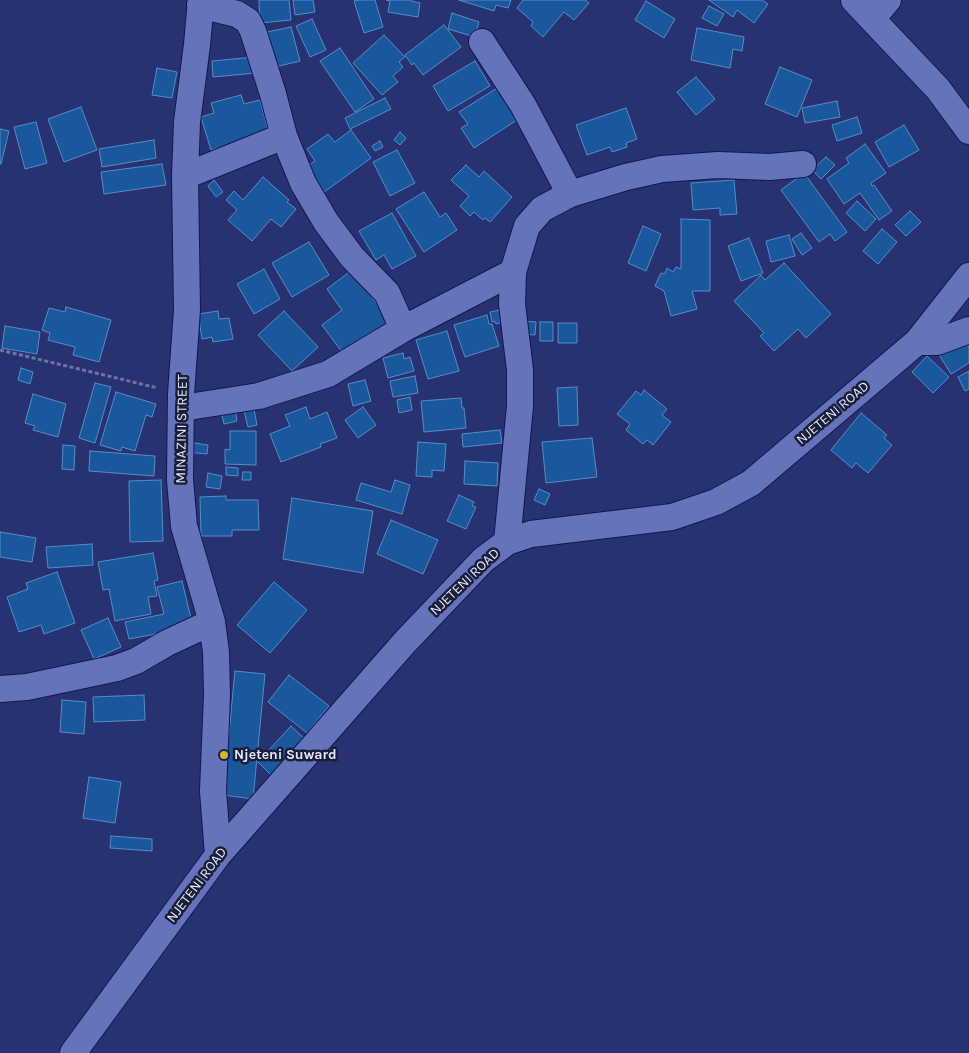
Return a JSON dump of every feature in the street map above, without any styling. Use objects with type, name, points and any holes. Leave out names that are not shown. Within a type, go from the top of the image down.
[{"type":"street","points":[[854,0],[880,9],[938,89],[967,119]]},
{"type":"street","points":[[201,3],[237,14],[248,21],[273,94],[284,136],[303,183],[326,222],[352,257],[387,293],[403,329]]},
{"type":"street","name":"MINAZINI STREET","points":[[201,3],[187,122],[185,176],[187,310],[181,401],[180,480],[184,526],[212,622],[217,661],[218,695],[213,791],[218,855]]},
{"type":"street","points":[[482,42],[523,105],[570,194]]},
{"type":"street","points":[[185,176],[284,136]]},
{"type":"street","points":[[507,542],[520,406],[520,370],[512,304],[513,272],[527,226],[542,209],[570,194],[626,177],[662,169],[718,164],[770,167],[803,164]]},
{"type":"street","points":[[181,401],[258,396],[328,374],[403,329],[513,272]]},
{"type":"street","name":"NJETENI ROAD","points":[[73,1053],[218,855],[405,642],[483,560],[507,542],[531,534],[672,517],[716,502],[751,483],[917,342],[969,276]]},
{"type":"street","points":[[917,342],[938,342],[969,330]]},
{"type":"street","points":[[0,689],[27,687],[117,668],[136,661],[166,643],[212,622]]},
{"type":"path","points":[[0,350],[181,401]]},
{"type":"building","points":[[259,0],[289,0],[291,20],[260,23]]},
{"type":"building","points":[[293,0],[313,0],[315,12],[295,15]]},
{"type":"building","points":[[375,0],[383,27],[364,33],[354,1]]},
{"type":"building","points":[[386,0],[411,0],[420,3],[418,17],[388,12],[390,1]]},
{"type":"building","points":[[459,0],[511,0],[508,8],[496,5],[494,11]]},
{"type":"building","points":[[523,0],[585,0],[589,3],[574,20],[564,12],[543,37],[531,26],[533,22],[517,8]]},
{"type":"building","points":[[709,0],[762,0],[768,4],[754,23],[737,10],[733,17]]},
{"type":"building","points":[[646,1],[675,19],[664,38],[635,20]]},
{"type":"building","points":[[709,6],[724,14],[717,26],[702,18]]},
{"type":"building","points":[[452,13],[479,22],[475,37],[448,29]]},
{"type":"building","points":[[312,19],[326,50],[310,57],[296,26]]},
{"type":"building","points":[[444,25],[461,47],[423,75],[405,55]]},
{"type":"building","points":[[291,27],[300,61],[267,69],[258,34]]},
{"type":"building","points":[[697,28],[744,37],[742,51],[733,49],[730,68],[691,60]]},
{"type":"building","points":[[384,35],[405,57],[399,62],[403,67],[393,76],[398,82],[382,95],[353,63]]},
{"type":"building","points":[[340,48],[374,99],[355,112],[320,61]]},
{"type":"building","points":[[255,57],[256,73],[213,77],[212,61]]},
{"type":"building","points":[[475,61],[490,86],[448,111],[433,86]]},
{"type":"building","points":[[780,67],[812,80],[797,117],[765,104]]},
{"type":"building","points":[[157,68],[177,72],[172,98],[152,95]]},
{"type":"building","points":[[696,77],[715,99],[696,115],[677,92]]},
{"type":"building","points":[[497,88],[520,118],[474,148],[461,128],[468,124],[459,112]]},
{"type":"building","points":[[241,95],[244,104],[260,100],[269,134],[211,150],[201,117],[214,113],[211,103]]},
{"type":"building","points":[[385,98],[391,109],[350,129],[345,118]]},
{"type":"building","points":[[837,101],[840,117],[805,123],[802,108]]},
{"type":"building","points":[[81,107],[97,150],[64,162],[48,119]]},
{"type":"building","points":[[626,108],[637,139],[626,143],[627,147],[612,152],[610,147],[587,155],[576,125]]},
{"type":"building","points":[[857,117],[862,133],[837,141],[832,125]]},
{"type":"building","points":[[36,122],[47,163],[25,169],[14,127]]},
{"type":"building","points":[[904,125],[919,150],[889,167],[875,142]]},
{"type":"building","points":[[0,129],[9,131],[1,164],[0,164]]},
{"type":"building","points":[[351,130],[371,158],[320,195],[302,170],[315,161],[307,149],[328,134],[335,142]]},
{"type":"building","points":[[400,132],[406,138],[400,145],[394,140]]},
{"type":"building","points":[[154,140],[156,158],[102,167],[99,149]]},
{"type":"building","points":[[380,141],[383,147],[375,151],[372,146]]},
{"type":"building","points":[[865,144],[886,173],[871,183],[892,211],[879,220],[860,193],[844,204],[827,179],[849,163],[846,158]]},
{"type":"building","points":[[397,150],[415,183],[390,196],[373,162]]},
{"type":"building","points":[[826,157],[835,165],[821,179],[812,170]]},
{"type":"building","points":[[162,164],[166,185],[104,194],[101,172]]},
{"type":"building","points":[[466,165],[479,177],[484,171],[512,197],[490,222],[485,218],[483,220],[474,212],[470,216],[460,206],[469,196],[451,180]]},
{"type":"building","points":[[804,173],[847,232],[835,241],[830,234],[819,242],[781,190]]},
{"type":"building","points":[[263,177],[289,200],[287,202],[296,209],[281,227],[271,219],[252,241],[228,220],[237,210],[226,200],[234,191],[243,200]]},
{"type":"building","points":[[214,180],[223,192],[216,197],[208,186]]},
{"type":"building","points":[[734,180],[737,214],[720,215],[720,208],[693,210],[691,183]]},
{"type":"building","points":[[424,192],[440,217],[446,213],[457,230],[424,252],[396,209]]},
{"type":"building","points":[[857,201],[876,219],[865,231],[846,213]]},
{"type":"building","points":[[910,211],[921,222],[906,236],[895,225]]},
{"type":"building","points":[[392,213],[416,256],[392,269],[384,255],[376,260],[359,231]]},
{"type":"building","points":[[681,219],[710,220],[710,291],[692,291],[697,309],[671,316],[664,291],[655,286],[661,273],[665,274],[667,268],[673,272],[676,267],[681,269]]},
{"type":"building","points":[[643,226],[661,234],[646,271],[628,263]]},
{"type":"building","points":[[882,229],[897,242],[878,264],[863,251]]},
{"type":"building","points":[[801,233],[812,248],[802,255],[792,239]]},
{"type":"building","points":[[789,235],[795,256],[771,262],[766,241]]},
{"type":"building","points":[[749,238],[763,273],[741,281],[728,246]]},
{"type":"building","points":[[309,242],[329,275],[292,297],[272,263]]},
{"type":"building","points":[[784,263],[831,314],[806,338],[798,329],[774,351],[760,336],[764,333],[734,301],[761,275],[765,280]]},
{"type":"building","points":[[264,269],[280,299],[254,314],[237,284]]},
{"type":"building","points":[[352,270],[391,323],[345,356],[322,325],[342,310],[327,289]]},
{"type":"building","points":[[66,307],[111,320],[99,362],[73,355],[75,347],[48,340],[50,333],[42,330],[49,308],[65,312]]},
{"type":"building","points":[[500,310],[503,322],[496,324],[495,321],[492,322],[490,312]]},
{"type":"building","points":[[218,311],[219,319],[229,318],[233,339],[213,342],[212,337],[202,339],[198,314]]},
{"type":"building","points":[[284,311],[318,347],[292,371],[258,335]]},
{"type":"building","points":[[487,315],[499,346],[465,357],[454,325]]},
{"type":"building","points":[[522,321],[536,322],[535,335],[522,334]]},
{"type":"building","points":[[540,322],[553,322],[553,341],[540,341]]},
{"type":"building","points":[[558,323],[577,323],[577,343],[558,343]]},
{"type":"building","points":[[5,326],[40,332],[37,354],[2,348]]},
{"type":"building","points":[[447,331],[459,371],[428,379],[416,340]]},
{"type":"building","points":[[969,335],[969,363],[951,374],[938,353]]},
{"type":"building","points":[[403,353],[404,359],[410,357],[414,371],[388,378],[383,358]]},
{"type":"building","points":[[927,356],[949,377],[933,393],[912,372]]},
{"type":"building","points":[[21,368],[33,372],[30,384],[18,380]]},
{"type":"building","points":[[969,371],[969,389],[965,391],[958,377]]},
{"type":"building","points":[[415,376],[418,393],[393,397],[390,381]]},
{"type":"building","points":[[365,380],[371,401],[353,406],[348,384]]},
{"type":"building","points":[[95,383],[111,387],[95,443],[79,438]]},
{"type":"building","points":[[577,387],[578,425],[559,426],[557,388]]},
{"type":"building","points":[[644,390],[667,409],[662,415],[671,422],[653,445],[647,440],[643,444],[626,430],[630,424],[617,414],[636,391],[641,395]]},
{"type":"building","points":[[116,392],[156,404],[152,417],[146,415],[135,451],[122,447],[121,451],[100,445]]},
{"type":"building","points":[[33,394],[66,404],[58,437],[33,430],[35,426],[25,423]]},
{"type":"building","points":[[410,397],[412,410],[399,413],[397,400]]},
{"type":"building","points":[[461,398],[466,428],[424,432],[421,401]]},
{"type":"building","points":[[306,407],[310,419],[327,412],[337,438],[320,444],[321,447],[281,462],[270,434],[290,426],[285,415]]},
{"type":"building","points":[[363,407],[376,425],[358,438],[345,420]]},
{"type":"building","points":[[235,409],[237,421],[224,424],[221,411]]},
{"type":"building","points":[[254,409],[257,425],[248,427],[244,411]]},
{"type":"building","points":[[861,413],[887,435],[884,438],[892,445],[868,473],[856,463],[852,468],[831,450]]},
{"type":"building","points":[[500,430],[502,443],[463,447],[462,434]]},
{"type":"building","points":[[230,431],[256,431],[256,465],[225,464],[225,449],[230,450]]},
{"type":"building","points":[[592,438],[597,477],[546,483],[542,442]]},
{"type":"building","points":[[188,442],[208,445],[207,454],[187,452]]},
{"type":"building","points":[[418,442],[446,444],[444,471],[432,470],[432,477],[416,476]]},
{"type":"building","points":[[63,445],[75,446],[74,470],[62,469]]},
{"type":"building","points":[[90,451],[155,456],[154,476],[89,471]]},
{"type":"building","points":[[465,461],[498,463],[497,486],[464,484]]},
{"type":"building","points":[[226,467],[238,468],[238,476],[226,475]]},
{"type":"building","points":[[243,472],[251,472],[251,480],[242,480]]},
{"type":"building","points":[[208,473],[222,476],[220,489],[206,487]]},
{"type":"building","points":[[161,480],[163,541],[130,542],[129,481]]},
{"type":"building","points":[[395,480],[410,485],[402,514],[356,500],[361,483],[391,492]]},
{"type":"building","points":[[539,489],[550,494],[545,505],[534,500]]},
{"type":"building","points":[[459,495],[474,502],[472,506],[476,507],[466,529],[447,521]]},
{"type":"building","points":[[226,496],[226,500],[258,500],[259,530],[232,530],[232,536],[201,536],[200,497]]},
{"type":"building","points":[[292,498],[373,511],[363,573],[283,559]]},
{"type":"building","points":[[391,520],[438,540],[423,574],[377,554]]},
{"type":"building","points":[[0,532],[36,538],[32,562],[0,557]]},
{"type":"building","points":[[92,544],[93,565],[48,568],[46,547]]},
{"type":"building","points":[[153,553],[158,580],[154,581],[157,596],[148,597],[151,614],[115,621],[109,589],[103,590],[98,562]]},
{"type":"building","points":[[57,572],[75,623],[44,634],[41,625],[19,632],[7,597],[28,589],[26,583]]},
{"type":"building","points":[[182,581],[193,627],[129,639],[125,622],[164,614],[157,587]]},
{"type":"building","points":[[274,582],[307,610],[270,653],[237,625]]},
{"type":"building","points":[[108,618],[121,647],[94,659],[81,630]]},
{"type":"building","points":[[235,671],[265,674],[253,799],[223,795]]},
{"type":"building","points":[[289,675],[329,706],[307,733],[268,702]]},
{"type":"building","points":[[144,695],[145,720],[94,722],[93,697]]},
{"type":"building","points":[[62,700],[86,702],[84,734],[60,732]]},
{"type":"building","points":[[291,726],[305,739],[271,775],[258,762]]},
{"type":"building","points":[[89,777],[121,782],[115,823],[83,818]]},
{"type":"building","points":[[111,836],[152,839],[152,851],[110,848]]},
{"type":"place","name":"Njeteni Suward","points":[[224,755]]}]
